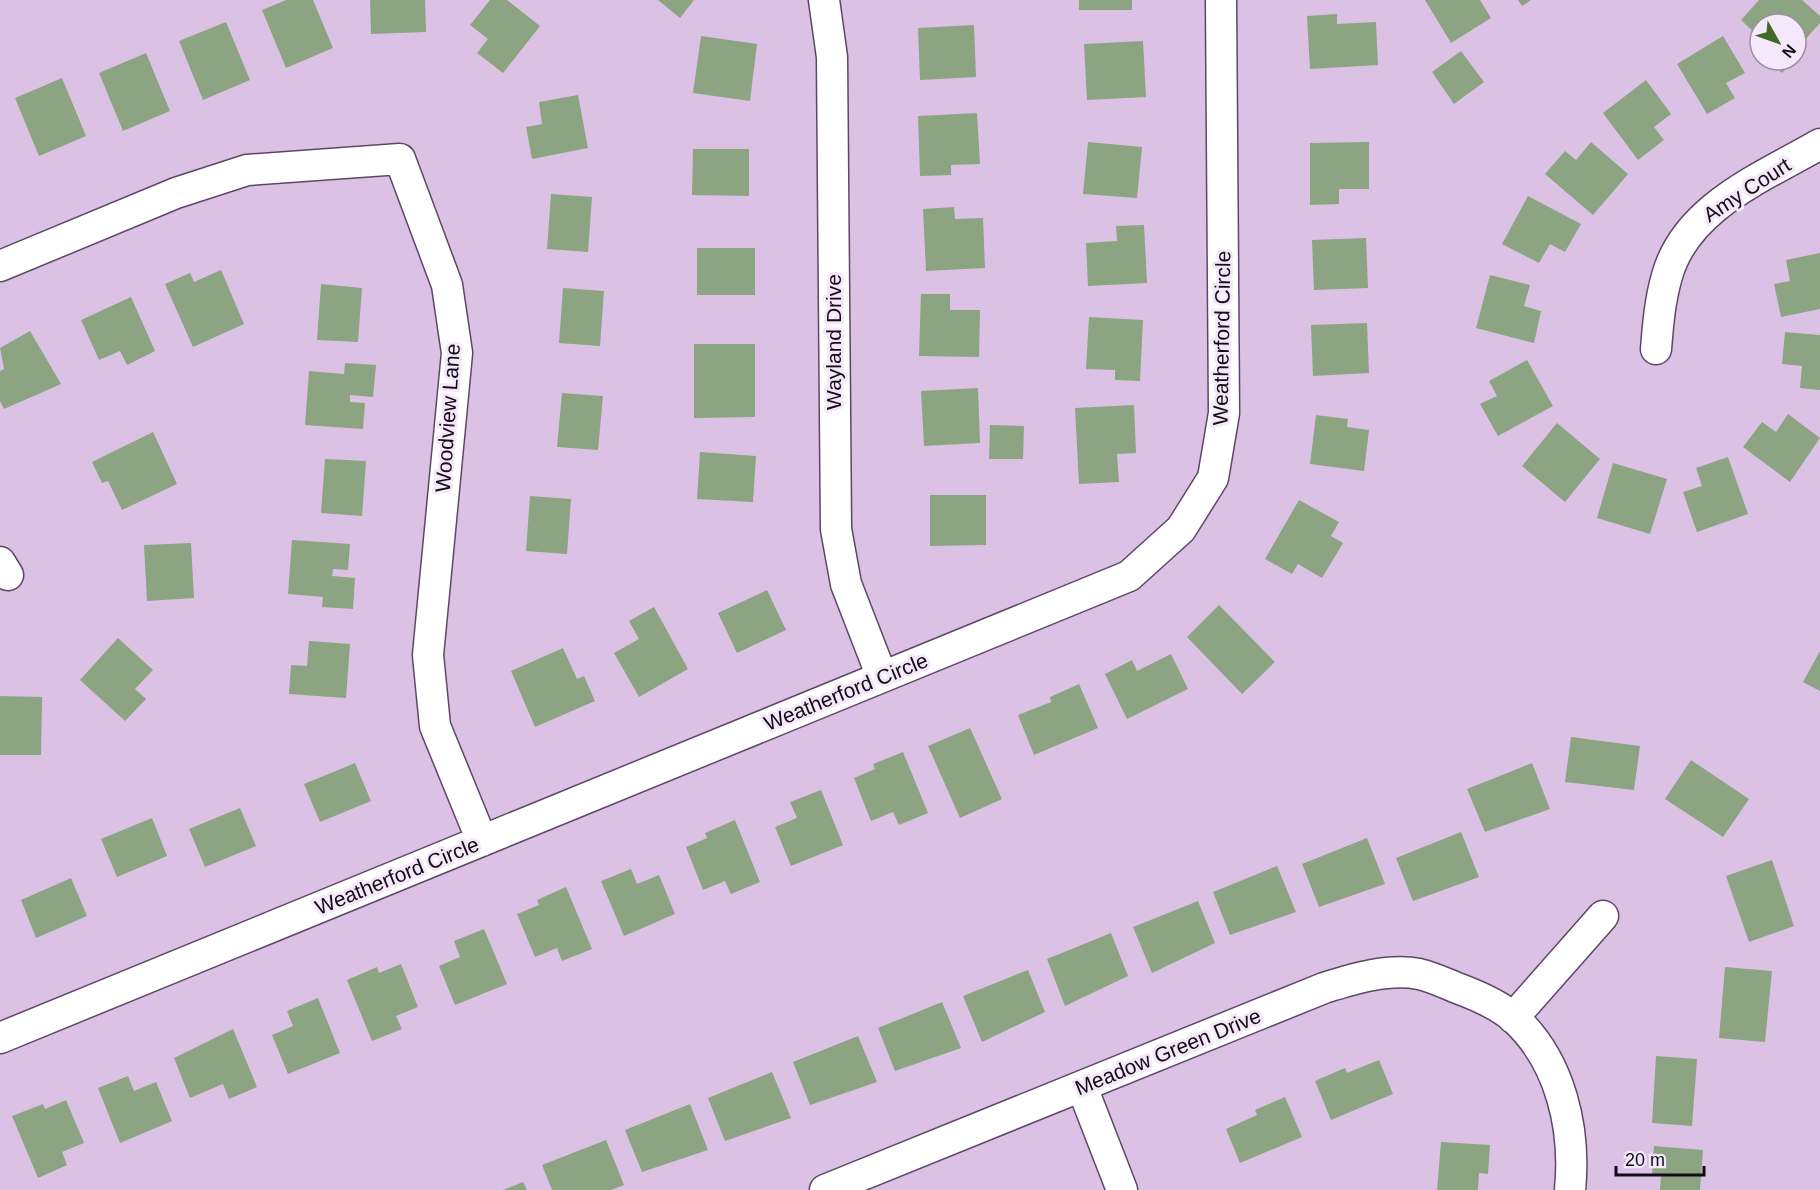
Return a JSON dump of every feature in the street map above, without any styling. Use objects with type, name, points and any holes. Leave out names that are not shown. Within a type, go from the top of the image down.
[{"type":"street","name":"Wayland Drive","points":[[824,0],[832,57],[836,529],[846,584],[882,677]]},
{"type":"street","name":"Weatherford Circle","points":[[0,1038],[1129,576],[1181,529],[1213,478],[1224,412],[1221,0]]},
{"type":"street","name":"Amy Court","points":[[1656,349],[1660,308],[1667,274],[1683,239],[1702,217],[1726,200],[1820,144]]},
{"type":"street","name":"Woodview Lane","points":[[0,266],[176,193],[247,170],[400,159],[447,285],[457,353],[428,655],[435,726],[482,841]]},
{"type":"street","points":[[1570,1190],[1568,1118],[1557,1079],[1540,1051],[1514,1018],[1604,916]]},
{"type":"street","name":"Meadow Green Drive","points":[[825,1190],[1324,988],[1371,976],[1418,974],[1475,995],[1514,1018]]},
{"type":"street","points":[[1082,1087],[1122,1190]]},
{"type":"building","points":[[286,0],[313,0],[333,48],[286,68],[262,10]]},
{"type":"building","points":[[370,0],[425,0],[426,32],[371,34]]},
{"type":"building","points":[[490,0],[507,0],[540,26],[503,73],[477,53],[488,39],[470,25]]},
{"type":"building","points":[[658,0],[694,0],[680,18]]},
{"type":"building","points":[[1079,0],[1132,0],[1132,10],[1079,10]]},
{"type":"building","points":[[1425,0],[1480,0],[1491,18],[1451,43]]},
{"type":"building","points":[[1518,0],[1531,0],[1522,6]]},
{"type":"building","points":[[1759,0],[1802,0],[1820,16],[1820,23],[1808,36],[1808,12],[1748,12]]},
{"type":"building","points":[[1748,12],[1748,27],[1741,20]]},
{"type":"building","points":[[1337,14],[1337,24],[1376,22],[1378,65],[1310,69],[1307,16]]},
{"type":"building","points":[[226,22],[250,80],[203,100],[179,41]]},
{"type":"building","points":[[974,25],[976,77],[920,80],[918,28]]},
{"type":"building","points":[[701,36],[757,44],[750,101],[693,93]]},
{"type":"building","points":[[1723,36],[1745,73],[1726,83],[1735,98],[1707,114],[1677,64]]},
{"type":"building","points":[[1143,41],[1146,97],[1087,100],[1084,44]]},
{"type":"building","points":[[1461,51],[1484,82],[1454,104],[1432,72]]},
{"type":"building","points":[[146,53],[170,111],[123,131],[99,73]]},
{"type":"building","points":[[62,78],[86,136],[39,156],[15,98]]},
{"type":"building","points":[[1646,80],[1671,114],[1654,127],[1664,140],[1638,160],[1603,113]]},
{"type":"building","points":[[578,95],[588,148],[532,159],[526,127],[542,124],[539,102]]},
{"type":"building","points":[[977,113],[980,164],[951,165],[951,175],[920,176],[918,116]]},
{"type":"building","points":[[1088,142],[1142,147],[1137,198],[1083,194]]},
{"type":"building","points":[[1369,142],[1369,189],[1339,189],[1339,204],[1310,205],[1310,143]]},
{"type":"building","points":[[1591,142],[1628,174],[1593,215],[1545,174],[1565,151],[1576,160]]},
{"type":"building","points":[[693,149],[749,149],[749,196],[692,195]]},
{"type":"building","points":[[551,194],[592,197],[588,252],[547,249]]},
{"type":"building","points":[[1528,196],[1581,224],[1565,252],[1550,244],[1539,263],[1502,244]]},
{"type":"building","points":[[954,207],[955,219],[983,218],[985,268],[926,271],[923,209]]},
{"type":"building","points":[[1144,225],[1147,283],[1088,286],[1086,243],[1117,241],[1116,226]]},
{"type":"building","points":[[1366,238],[1368,288],[1314,290],[1312,240]]},
{"type":"building","points":[[697,248],[755,248],[755,295],[697,295]]},
{"type":"building","points":[[1820,253],[1820,309],[1781,317],[1774,284],[1790,281],[1786,260]]},
{"type":"building","points":[[221,270],[244,324],[193,347],[165,284],[190,273],[194,282]]},
{"type":"building","points":[[1490,275],[1530,285],[1524,306],[1541,311],[1534,343],[1476,328]]},
{"type":"building","points":[[321,284],[362,288],[358,342],[317,340]]},
{"type":"building","points":[[563,288],[604,291],[600,346],[559,343]]},
{"type":"building","points":[[921,294],[950,294],[950,310],[980,310],[979,357],[919,356]]},
{"type":"building","points":[[131,297],[155,351],[127,365],[120,351],[99,360],[81,320]]},
{"type":"building","points":[[1089,317],[1143,320],[1140,381],[1115,380],[1115,370],[1086,369]]},
{"type":"building","points":[[1367,323],[1369,373],[1313,376],[1311,325]]},
{"type":"building","points":[[30,331],[61,384],[4,409],[0,401],[0,371],[4,369],[0,348]]},
{"type":"building","points":[[1785,332],[1820,335],[1820,390],[1800,388],[1802,366],[1782,364]]},
{"type":"building","points":[[694,344],[755,344],[755,417],[694,418]]},
{"type":"building","points":[[1527,360],[1553,406],[1498,436],[1480,404],[1497,396],[1489,381]]},
{"type":"building","points":[[345,363],[376,365],[373,397],[350,395],[350,402],[365,403],[363,429],[305,425],[309,371],[344,374]]},
{"type":"building","points":[[978,388],[980,443],[924,446],[921,391]]},
{"type":"building","points":[[562,393],[603,396],[598,450],[557,447]]},
{"type":"building","points":[[1134,405],[1136,453],[1117,454],[1119,482],[1079,484],[1075,408]]},
{"type":"building","points":[[1788,414],[1820,438],[1790,482],[1743,447],[1762,422],[1776,432]]},
{"type":"building","points":[[1316,415],[1348,419],[1347,427],[1369,430],[1364,471],[1310,464]]},
{"type":"building","points":[[1557,423],[1600,459],[1565,502],[1522,466]]},
{"type":"building","points":[[990,425],[1024,426],[1023,459],[989,459]]},
{"type":"building","points":[[153,432],[177,484],[122,510],[108,481],[102,483],[92,462]]},
{"type":"building","points":[[700,452],[756,456],[753,502],[697,499]]},
{"type":"building","points":[[1728,457],[1748,514],[1697,532],[1683,492],[1702,486],[1696,468]]},
{"type":"building","points":[[325,459],[366,461],[362,516],[321,513]]},
{"type":"building","points":[[1613,463],[1667,479],[1650,534],[1597,518]]},
{"type":"building","points":[[930,495],[986,495],[986,545],[930,546]]},
{"type":"building","points":[[530,496],[571,499],[567,554],[526,551]]},
{"type":"building","points":[[1299,500],[1339,522],[1331,536],[1343,543],[1322,578],[1298,564],[1292,574],[1265,559]]},
{"type":"building","points":[[292,540],[350,544],[348,570],[333,569],[332,576],[355,578],[353,609],[322,607],[323,597],[288,594]]},
{"type":"building","points":[[191,543],[194,598],[147,601],[144,545]]},
{"type":"building","points":[[767,590],[786,630],[737,653],[718,613]]},
{"type":"building","points":[[1219,605],[1275,662],[1242,694],[1187,637]]},
{"type":"building","points":[[654,607],[688,669],[639,697],[614,653],[639,639],[629,621]]},
{"type":"building","points":[[118,638],[153,670],[135,689],[146,699],[125,721],[80,680]]},
{"type":"building","points":[[309,641],[350,644],[346,698],[289,694],[291,665],[307,666]]},
{"type":"building","points":[[563,648],[577,679],[584,676],[595,701],[535,727],[511,671]]},
{"type":"building","points":[[1820,651],[1820,691],[1803,682]]},
{"type":"building","points":[[1171,654],[1188,689],[1127,719],[1105,674],[1132,660],[1137,671]]},
{"type":"building","points":[[1079,684],[1098,728],[1034,755],[1018,715],[1051,702],[1050,697]]},
{"type":"building","points":[[0,696],[42,697],[41,755],[0,755]]},
{"type":"building","points":[[970,728],[1002,799],[960,818],[928,746]]},
{"type":"building","points":[[1571,737],[1640,746],[1634,790],[1565,782]]},
{"type":"building","points":[[903,752],[928,813],[899,825],[893,812],[871,821],[854,778],[875,769],[873,764]]},
{"type":"building","points":[[1691,760],[1749,799],[1723,837],[1665,799]]},
{"type":"building","points":[[355,763],[371,801],[320,822],[304,784]]},
{"type":"building","points":[[1532,763],[1550,809],[1485,832],[1467,789]]},
{"type":"building","points":[[821,790],[843,845],[791,866],[775,827],[797,818],[790,802]]},
{"type":"building","points":[[240,808],[256,846],[205,867],[189,829]]},
{"type":"building","points":[[152,818],[167,856],[117,877],[101,839]]},
{"type":"building","points":[[735,820],[760,882],[731,894],[725,881],[703,890],[686,847],[707,838],[705,833]]},
{"type":"building","points":[[1461,832],[1479,877],[1413,901],[1396,858]]},
{"type":"building","points":[[1367,838],[1385,884],[1319,907],[1302,864]]},
{"type":"building","points":[[1772,860],[1794,926],[1749,942],[1726,876]]},
{"type":"building","points":[[1277,866],[1296,912],[1230,935],[1213,892]]},
{"type":"building","points":[[631,869],[637,884],[659,875],[675,914],[624,936],[601,881]]},
{"type":"building","points":[[71,878],[87,916],[36,938],[21,900]]},
{"type":"building","points":[[566,887],[592,949],[562,961],[557,948],[535,957],[517,914],[539,905],[537,900]]},
{"type":"building","points":[[1198,901],[1215,943],[1152,973],[1133,927]]},
{"type":"building","points":[[484,929],[507,984],[455,1005],[439,966],[460,957],[454,941]]},
{"type":"building","points":[[1111,933],[1128,976],[1065,1006],[1047,959]]},
{"type":"building","points":[[401,964],[418,1007],[396,1016],[402,1029],[372,1041],[347,980],[377,967],[379,973]]},
{"type":"building","points":[[1725,967],[1772,971],[1765,1042],[1719,1038]]},
{"type":"building","points":[[1028,970],[1045,1012],[982,1042],[963,996]]},
{"type":"building","points":[[318,998],[340,1053],[288,1074],[272,1035],[293,1026],[287,1011]]},
{"type":"building","points":[[942,1002],[961,1048],[895,1071],[878,1028]]},
{"type":"building","points":[[233,1029],[257,1087],[229,1099],[223,1084],[190,1098],[174,1058]]},
{"type":"building","points":[[858,1036],[877,1082],[810,1105],[793,1062]]},
{"type":"building","points":[[1656,1056],[1697,1059],[1692,1126],[1652,1123]]},
{"type":"building","points":[[1379,1060],[1393,1094],[1331,1120],[1315,1081],[1345,1068],[1347,1073]]},
{"type":"building","points":[[772,1072],[791,1118],[725,1141],[708,1098]]},
{"type":"building","points":[[128,1076],[134,1091],[156,1082],[172,1121],[120,1143],[98,1088]]},
{"type":"building","points":[[1285,1097],[1302,1137],[1240,1163],[1226,1129],[1257,1115],[1255,1110]]},
{"type":"building","points":[[66,1100],[84,1143],[62,1152],[67,1165],[38,1178],[12,1116],[43,1104],[45,1109]]},
{"type":"building","points":[[690,1104],[708,1150],[642,1172],[625,1130]]},
{"type":"building","points":[[606,1140],[624,1185],[611,1190],[552,1190],[542,1165]]},
{"type":"building","points":[[1441,1142],[1490,1145],[1488,1174],[1479,1173],[1478,1190],[1437,1190]]},
{"type":"building","points":[[1654,1146],[1703,1150],[1700,1190],[1660,1190],[1661,1176],[1652,1175]]},
{"type":"building","points":[[523,1182],[527,1190],[503,1190]]}]
